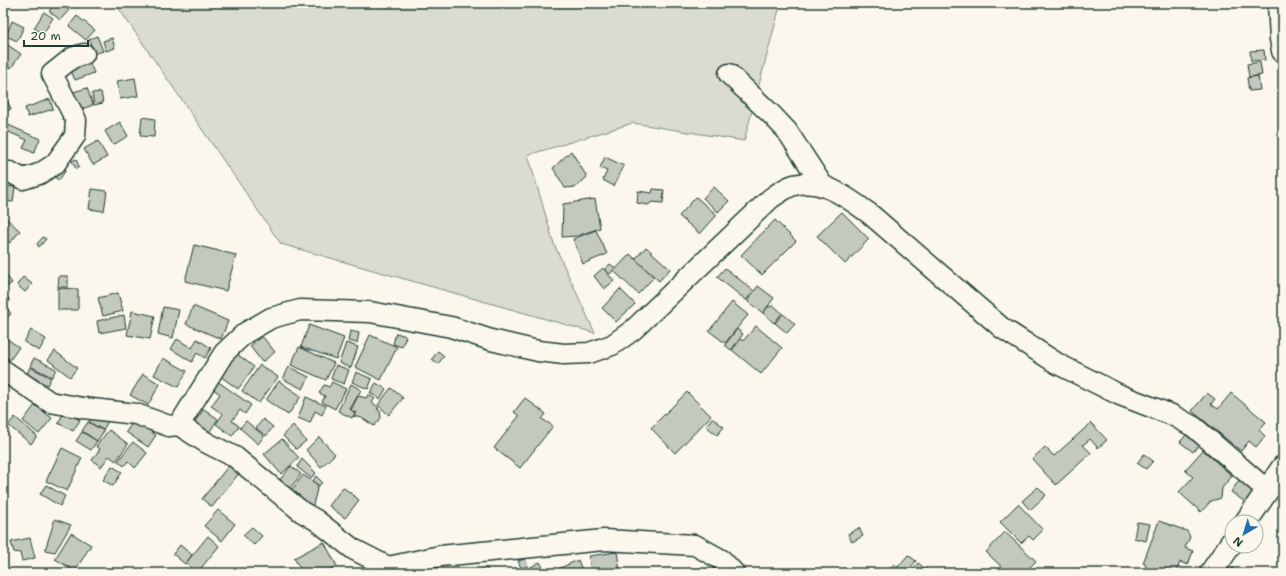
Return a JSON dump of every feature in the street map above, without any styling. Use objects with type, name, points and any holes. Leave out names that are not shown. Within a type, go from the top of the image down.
[{"type":"street","points":[[1279,3],[1283,51]]},
{"type":"street","points":[[3,173],[10,172],[23,179],[39,174],[55,164],[69,147],[75,136],[76,120],[52,74],[72,58],[84,54]]},
{"type":"street","points":[[729,74],[787,131],[823,186]]},
{"type":"street","points":[[179,425],[224,353],[245,333],[271,318],[300,310],[370,312],[450,327],[491,340],[538,351],[564,354],[589,353],[612,345],[633,330],[770,199],[793,185],[811,184],[823,186],[850,200],[870,214],[1002,328],[1058,364],[1120,394],[1172,415],[1194,427],[1268,491]]},
{"type":"street","points":[[3,370],[50,402],[83,408],[136,414],[169,426],[179,425],[235,457],[302,512],[316,520],[353,549],[388,567],[440,556],[604,540],[695,545],[722,560],[734,573]]},
{"type":"street","points":[[1252,514],[1283,467]]},
{"type":"street","points":[[1210,573],[1224,553]]},
{"type":"shaded area","points":[[115,3],[776,3],[780,6],[744,141],[633,123],[528,155],[554,244],[595,333],[281,244]]},
{"type":"building","points":[[57,3],[60,3],[69,10],[60,20],[49,11]]},
{"type":"building","points":[[44,12],[53,18],[43,34],[34,28]]},
{"type":"building","points":[[77,16],[95,30],[86,40],[69,26]]},
{"type":"building","points":[[12,21],[24,27],[17,41],[6,36]]},
{"type":"building","points":[[97,36],[103,51],[94,54],[89,39]]},
{"type":"building","points":[[112,38],[115,48],[106,51],[103,41]]},
{"type":"building","points":[[6,44],[21,54],[11,68],[3,63],[3,48]]},
{"type":"building","points":[[1264,50],[1265,60],[1251,61],[1250,51]]},
{"type":"building","points":[[88,59],[94,73],[75,80],[69,66]]},
{"type":"building","points":[[1260,62],[1262,75],[1249,77],[1247,64]]},
{"type":"building","points":[[1258,76],[1260,90],[1249,91],[1247,78]]},
{"type":"building","points":[[135,78],[138,96],[120,99],[117,81]]},
{"type":"building","points":[[87,88],[93,105],[76,111],[70,93]]},
{"type":"building","points":[[101,92],[103,103],[94,105],[92,93]]},
{"type":"building","points":[[50,99],[53,109],[28,117],[25,108]]},
{"type":"building","points":[[7,100],[11,109],[3,112],[3,102]]},
{"type":"building","points":[[142,117],[155,119],[154,137],[140,136]]},
{"type":"building","points":[[120,122],[128,136],[113,145],[105,131]]},
{"type":"building","points":[[6,124],[40,139],[34,153],[23,148],[27,140],[4,130]]},
{"type":"building","points":[[98,141],[107,157],[93,165],[84,149]]},
{"type":"building","points":[[571,151],[587,177],[576,187],[565,188],[553,168]]},
{"type":"building","points":[[605,157],[624,166],[614,186],[603,180],[607,171],[600,168]]},
{"type":"building","points":[[76,159],[79,167],[76,169],[72,161]]},
{"type":"building","points":[[59,165],[66,170],[59,180],[51,175]]},
{"type":"building","points":[[3,186],[15,187],[13,202],[3,201]]},
{"type":"building","points":[[714,187],[729,201],[718,212],[703,198]]},
{"type":"building","points":[[92,189],[107,191],[104,211],[89,209]]},
{"type":"building","points":[[653,189],[664,190],[663,203],[652,202],[648,205],[637,203],[638,191],[652,193]]},
{"type":"building","points":[[696,197],[717,215],[700,234],[679,216]]},
{"type":"building","points":[[595,199],[600,228],[577,236],[562,237],[563,204]]},
{"type":"building","points":[[842,212],[869,239],[845,264],[817,236]]},
{"type":"building","points":[[6,218],[20,231],[10,243],[3,237],[3,222]]},
{"type":"building","points":[[775,220],[796,241],[762,275],[741,255]]},
{"type":"building","points":[[596,230],[607,254],[583,264],[573,239]]},
{"type":"building","points":[[43,237],[46,239],[39,247],[37,244]]},
{"type":"building","points":[[194,245],[236,255],[226,291],[185,281]]},
{"type":"building","points":[[646,247],[670,269],[659,281],[635,259]]},
{"type":"building","points":[[630,254],[654,277],[638,294],[614,271]]},
{"type":"building","points":[[610,264],[615,268],[610,274],[605,269]]},
{"type":"building","points":[[603,268],[614,281],[604,289],[594,276]]},
{"type":"building","points":[[725,268],[754,291],[746,300],[717,277]]},
{"type":"building","points":[[3,271],[12,283],[3,289]]},
{"type":"building","points":[[59,276],[68,276],[68,287],[58,287]]},
{"type":"building","points":[[23,277],[32,284],[25,292],[17,285]]},
{"type":"building","points":[[758,286],[774,298],[763,313],[747,301]]},
{"type":"building","points":[[58,288],[78,289],[78,310],[58,310]]},
{"type":"building","points":[[620,289],[635,304],[616,322],[602,308]]},
{"type":"building","points":[[118,293],[123,311],[103,316],[98,298]]},
{"type":"building","points":[[5,294],[10,301],[5,305],[3,303],[3,295]]},
{"type":"building","points":[[732,302],[748,315],[725,343],[709,331]]},
{"type":"building","points":[[773,305],[782,313],[774,323],[763,313],[769,306],[771,307]]},
{"type":"building","points":[[193,306],[228,321],[221,339],[186,324]]},
{"type":"building","points":[[6,307],[11,314],[5,319],[3,316],[3,309]]},
{"type":"building","points":[[163,307],[179,310],[173,338],[158,334]]},
{"type":"building","points":[[132,311],[155,316],[150,339],[127,335]]},
{"type":"building","points":[[783,314],[795,324],[787,333],[775,323]]},
{"type":"building","points":[[124,315],[126,328],[99,333],[97,321]]},
{"type":"building","points":[[309,325],[344,338],[336,359],[301,347]]},
{"type":"building","points":[[756,326],[782,348],[761,374],[732,350],[741,339],[743,341]]},
{"type":"building","points":[[737,329],[743,334],[731,350],[725,345]]},
{"type":"building","points":[[31,330],[46,339],[39,351],[24,342]]},
{"type":"building","points":[[350,331],[359,333],[357,343],[348,341]]},
{"type":"building","points":[[396,333],[406,336],[402,347],[393,344]]},
{"type":"building","points":[[370,335],[397,347],[381,380],[355,367]]},
{"type":"building","points":[[262,336],[275,352],[262,362],[250,346]]},
{"type":"building","points":[[7,339],[19,347],[10,360],[3,355],[3,345]]},
{"type":"building","points":[[177,339],[192,348],[197,339],[211,348],[205,358],[197,353],[192,362],[171,349]]},
{"type":"building","points":[[346,343],[358,347],[351,368],[339,363]]},
{"type":"building","points":[[299,347],[334,363],[326,380],[291,365]]},
{"type":"building","points":[[55,351],[77,368],[70,377],[48,360]]},
{"type":"building","points":[[438,351],[444,356],[438,364],[432,359]]},
{"type":"building","points":[[237,354],[254,367],[238,389],[220,376]]},
{"type":"building","points":[[34,358],[56,369],[52,377],[30,366]]},
{"type":"building","points":[[163,358],[187,371],[178,387],[154,375]]},
{"type":"building","points":[[260,365],[278,377],[259,403],[242,391]]},
{"type":"building","points":[[336,365],[349,370],[344,384],[331,379]]},
{"type":"building","points":[[30,367],[51,378],[47,385],[27,374]]},
{"type":"building","points":[[289,367],[309,377],[303,389],[283,379]]},
{"type":"building","points":[[356,372],[372,379],[368,389],[352,382]]},
{"type":"building","points":[[143,374],[160,384],[148,405],[130,395]]},
{"type":"building","points":[[217,381],[251,405],[245,414],[240,410],[232,421],[239,426],[232,436],[216,424],[223,414],[211,406],[220,394],[212,388]]},
{"type":"building","points":[[279,381],[301,396],[288,415],[266,400]]},
{"type":"building","points":[[332,382],[346,389],[335,409],[322,402],[325,396],[319,393],[324,385],[329,387]]},
{"type":"building","points":[[376,383],[386,389],[380,399],[370,393]]},
{"type":"building","points":[[351,384],[361,390],[350,409],[355,413],[352,418],[338,411]]},
{"type":"building","points":[[391,388],[403,398],[389,415],[378,405]]},
{"type":"building","points":[[687,392],[711,416],[675,453],[651,428]]},
{"type":"building","points":[[1207,393],[1215,399],[1211,404],[1218,409],[1231,393],[1266,422],[1259,430],[1265,436],[1256,447],[1249,441],[1241,451],[1192,411]]},
{"type":"building","points":[[368,395],[375,399],[372,402],[379,408],[377,409],[380,411],[381,418],[374,426],[362,418],[353,416],[356,413],[351,410],[358,396],[366,398]]},
{"type":"building","points":[[306,397],[326,406],[322,415],[315,411],[310,423],[298,418]]},
{"type":"building","points":[[525,398],[546,414],[542,419],[553,426],[520,468],[494,448],[519,416],[514,412]]},
{"type":"building","points":[[35,405],[52,418],[39,434],[23,421]]},
{"type":"building","points":[[204,409],[218,419],[208,434],[193,424]]},
{"type":"building","points":[[65,411],[80,420],[73,431],[58,423]]},
{"type":"building","points":[[92,416],[108,421],[103,430],[89,422]]},
{"type":"building","points":[[15,417],[37,436],[31,444],[8,425]]},
{"type":"building","points":[[712,418],[724,427],[717,435],[706,426]]},
{"type":"building","points":[[263,419],[273,427],[266,436],[256,428]]},
{"type":"building","points":[[134,420],[156,435],[148,447],[126,432]]},
{"type":"building","points":[[246,421],[264,436],[258,444],[240,428]]},
{"type":"building","points":[[88,422],[104,431],[97,441],[82,431]]},
{"type":"building","points":[[1091,423],[1107,440],[1098,448],[1090,439],[1083,445],[1091,453],[1056,485],[1032,459],[1045,447],[1054,456]]},
{"type":"building","points":[[293,425],[306,441],[296,449],[283,436]]},
{"type":"building","points":[[109,430],[128,444],[116,461],[109,456],[101,467],[92,460],[100,449],[96,446]]},
{"type":"building","points":[[82,432],[97,441],[91,450],[76,441]]},
{"type":"building","points":[[1186,435],[1199,445],[1193,452],[1180,442]]},
{"type":"building","points":[[319,437],[335,454],[321,467],[306,450]]},
{"type":"building","points":[[282,439],[299,458],[281,474],[264,454]]},
{"type":"building","points":[[133,442],[147,453],[135,468],[128,461],[124,466],[118,461]]},
{"type":"building","points":[[62,448],[82,458],[67,491],[46,481]]},
{"type":"building","points":[[1203,450],[1232,476],[1222,488],[1221,498],[1211,501],[1201,512],[1179,492],[1193,477],[1185,470]]},
{"type":"building","points":[[1144,454],[1153,461],[1146,469],[1137,463]]},
{"type":"building","points":[[302,459],[316,473],[311,478],[297,467]]},
{"type":"building","points":[[230,464],[240,472],[212,507],[202,499]]},
{"type":"building","points":[[112,466],[122,472],[113,486],[103,480]]},
{"type":"building","points":[[291,466],[301,474],[285,495],[275,486]]},
{"type":"building","points":[[303,475],[318,485],[313,505],[309,510],[288,495]]},
{"type":"building","points":[[316,476],[322,482],[319,486],[313,481]]},
{"type":"building","points":[[1240,479],[1257,491],[1248,504],[1231,492]]},
{"type":"building","points":[[46,485],[65,496],[60,506],[40,494]]},
{"type":"building","points":[[343,487],[359,500],[345,518],[329,506]]},
{"type":"building","points":[[1038,487],[1046,495],[1030,510],[1022,501]]},
{"type":"building","points":[[1018,504],[1043,530],[1033,540],[1029,536],[1021,543],[1000,522]]},
{"type":"building","points":[[218,510],[235,524],[222,541],[204,526]]},
{"type":"building","points":[[55,519],[71,525],[55,552],[45,550]]},
{"type":"building","points":[[1159,521],[1187,531],[1190,537],[1185,548],[1193,551],[1188,565],[1180,562],[1176,573],[1161,573],[1146,568],[1145,564],[1143,563]]},
{"type":"building","points":[[1137,522],[1150,524],[1146,541],[1134,538]]},
{"type":"building","points":[[252,527],[262,536],[254,545],[243,535]]},
{"type":"building","points":[[859,528],[863,536],[852,542],[848,534]]},
{"type":"building","points":[[1005,532],[1036,561],[1024,573],[1008,573],[986,552]]},
{"type":"building","points":[[71,533],[91,545],[75,571],[55,559]]},
{"type":"building","points":[[208,536],[219,546],[197,573],[186,563]]},
{"type":"building","points":[[30,538],[35,558],[22,561],[20,553],[14,552],[11,542]]},
{"type":"building","points":[[324,542],[337,566],[324,573],[303,573],[294,558]]},
{"type":"building","points":[[180,545],[192,555],[185,564],[173,554]]},
{"type":"building","points":[[617,552],[620,571],[591,573],[589,556]]},
{"type":"building","points":[[908,555],[916,561],[906,573],[887,573],[894,564],[898,567]]},
{"type":"building","points":[[525,559],[528,566],[521,568],[518,561]]},
{"type":"building","points":[[578,560],[583,573],[560,573],[558,569]]},
{"type":"building","points":[[540,562],[546,573],[522,572]]},
{"type":"building","points":[[918,563],[931,573],[909,573]]},
{"type":"building","points":[[715,567],[720,573],[708,573]]},
{"type":"building","points":[[487,568],[489,573],[467,573]]},
{"type":"building","points":[[1232,568],[1240,573],[1229,573]]},
{"type":"building","points":[[367,570],[371,573],[357,573]]}]
